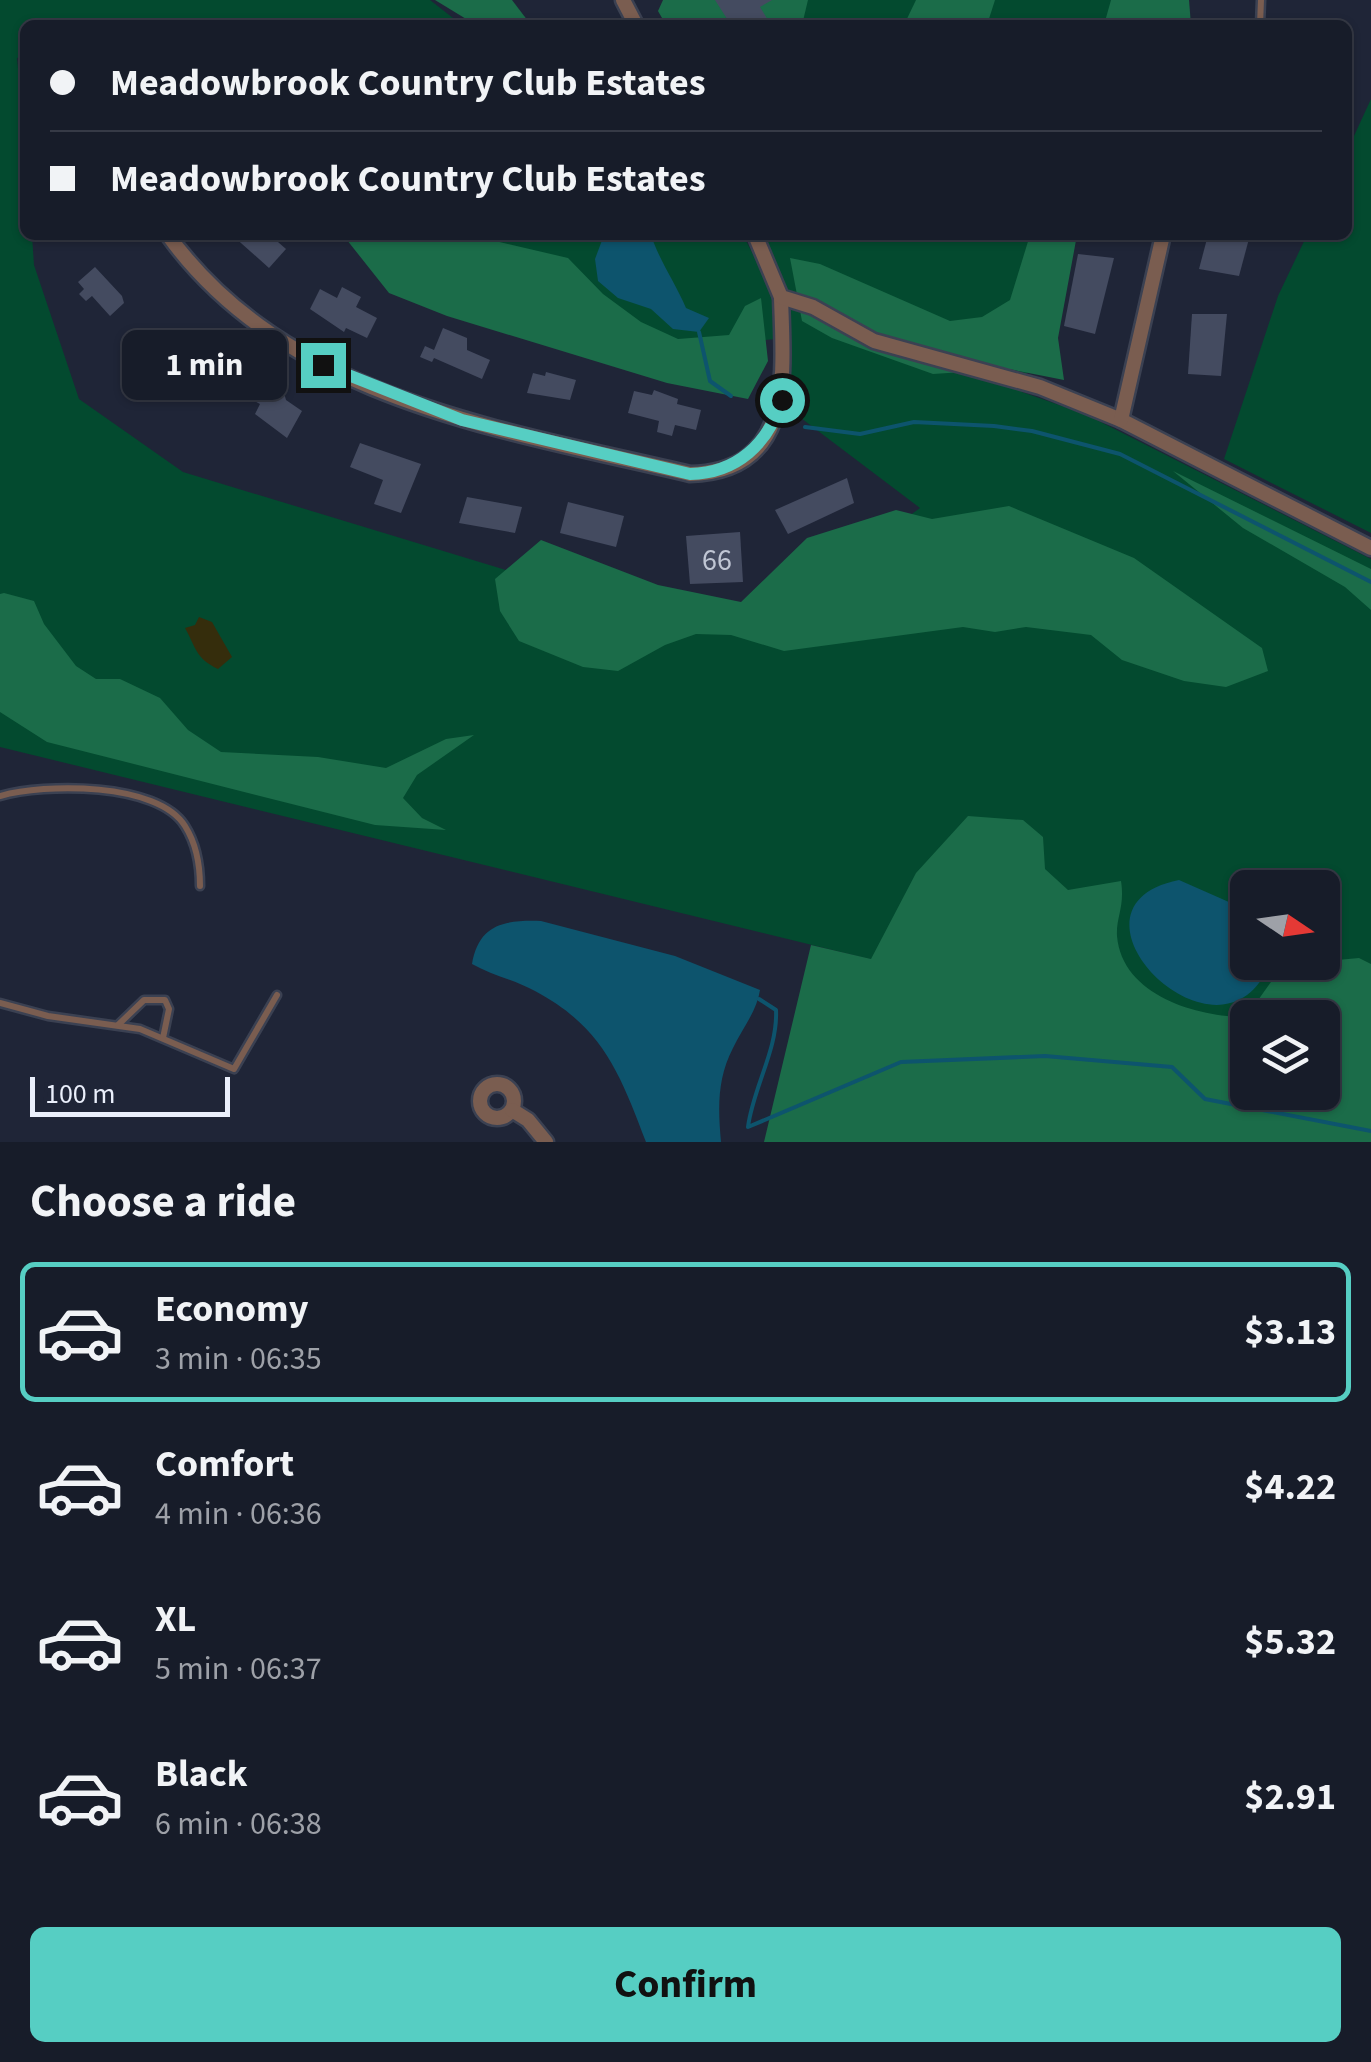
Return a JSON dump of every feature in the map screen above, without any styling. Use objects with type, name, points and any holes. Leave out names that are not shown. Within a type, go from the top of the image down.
[{"type":"street","points":[[172,240],[206,282],[237,310],[323,365],[462,420],[690,474],[721,470],[739,462],[771,428],[783,391],[781,297],[757,240]]},
{"type":"street","points":[[1121,420],[1162,240]]},
{"type":"street","points":[[781,297],[813,308],[874,341],[1040,386],[1121,420],[1371,548]]},
{"type":"street","points":[[512,1110],[528,1120],[546,1142]]},
{"type":"lane","points":[[0,796],[80,790],[156,802],[184,823],[200,860],[200,886]]},
{"type":"lane","points":[[0,1003],[48,1016],[118,1025],[163,1038],[234,1070],[276,995]]},
{"type":"lane","points":[[118,1025],[144,1000],[165,1000],[169,1009],[163,1038]]},
{"type":"green space","points":[[0,0],[430,0],[456,20],[20,20],[20,240],[32,240],[34,265],[79,399],[183,472],[516,573],[750,632],[920,508],[789,409],[786,289],[762,240],[1061,240],[1022,392],[1085,414],[1371,559],[1371,1081],[1340,1041],[1340,1000],[1230,1000],[1230,1047],[0,747]]},
{"type":"green space","points":[[435,0],[512,0],[527,20],[468,20]]},
{"type":"green space","points":[[663,0],[808,0],[803,20],[663,20],[658,11]]},
{"type":"green space","points":[[796,0],[1123,0],[1117,20],[792,20]]},
{"type":"green space","points":[[916,0],[995,0],[989,20],[906,20]]},
{"type":"green space","points":[[1111,0],[1189,0],[1191,20],[1105,20]]},
{"type":"green space","points":[[1371,99],[1371,533],[1224,459],[1278,296],[1305,240],[1352,240],[1352,140]]},
{"type":"green space","points":[[347,240],[491,240],[568,258],[603,294],[641,322],[678,339],[729,335],[745,306],[761,298],[768,361],[748,399],[667,383],[447,316],[389,293]]},
{"type":"green space","points":[[407,240],[746,240],[775,296],[776,339],[623,352]]},
{"type":"green space","points":[[1028,240],[1076,240],[1058,338],[1064,380],[1009,369],[933,374],[832,338],[802,321],[790,258],[820,264],[950,321],[982,317],[1010,300]]},
{"type":"green space","points":[[1173,471],[1371,569],[1371,610],[1345,587],[1243,528]]},
{"type":"green space","points":[[1009,506],[1134,558],[1262,648],[1268,671],[1226,687],[1184,681],[1122,660],[1091,635],[1026,627],[995,632],[963,627],[784,651],[731,635],[696,634],[665,645],[618,671],[583,667],[519,641],[500,611],[495,579],[541,540],[658,585],[741,602],[807,538],[896,510],[932,519]]},
{"type":"green space","points":[[0,594],[34,601],[44,624],[76,666],[96,679],[120,679],[160,698],[188,730],[221,752],[318,757],[386,768],[446,739],[474,735],[417,775],[403,798],[422,818],[446,830],[375,825],[47,742],[0,712]]},
{"type":"green space","points":[[968,816],[1023,820],[1043,837],[1045,869],[1068,890],[1121,881],[1117,936],[1122,957],[1147,988],[1185,1007],[1230,1016],[1230,1110],[1340,1110],[1340,1000],[1258,1000],[1272,980],[1340,980],[1340,960],[1359,958],[1371,964],[1371,1142],[764,1142],[811,945],[871,959],[916,873]]},
{"type":"sand","points":[[199,617],[212,622],[232,657],[218,669],[200,656],[185,628],[195,625]]},
{"type":"water","points":[[602,240],[653,240],[686,308],[709,318],[699,332],[673,329],[651,309],[618,298],[598,281],[595,259]]},
{"type":"water","points":[[1179,880],[1230,902],[1230,980],[1258,980],[1247,995],[1217,1005],[1185,997],[1156,977],[1136,950],[1130,921],[1142,896]]},
{"type":"water","points":[[541,921],[675,956],[760,990],[721,1082],[721,1142],[646,1142],[606,1054],[577,1020],[535,991],[472,964],[481,940],[495,927]]},
{"type":"building","points":[[715,0],[772,0],[760,7],[768,20],[728,20]]},
{"type":"building","points":[[238,240],[276,240],[286,249],[269,268]]},
{"type":"building","points":[[1207,240],[1249,240],[1239,276],[1199,269]]},
{"type":"building","points":[[1078,254],[1114,258],[1095,334],[1064,326]]},
{"type":"building","points":[[95,267],[122,296],[124,303],[110,316],[92,296],[86,301],[79,294],[84,289],[78,282]]},
{"type":"building","points":[[342,287],[361,297],[356,307],[377,318],[367,338],[346,328],[344,332],[310,309],[320,289],[337,298]]},
{"type":"building","points":[[1192,314],[1227,314],[1221,376],[1188,374]]},
{"type":"building","points":[[443,328],[467,338],[467,350],[490,360],[482,379],[434,358],[432,362],[420,357],[425,346],[434,350]]},
{"type":"building","points":[[160,329],[207,372],[193,388],[142,348]]},
{"type":"building","points":[[546,372],[576,380],[570,400],[527,393],[533,373],[545,376]]},
{"type":"building","points":[[256,382],[284,393],[286,400],[302,411],[287,438],[255,414],[260,404],[247,397]]},
{"type":"building","points":[[654,390],[678,399],[677,404],[701,410],[696,430],[675,425],[672,436],[657,432],[659,421],[628,413],[634,391],[652,395]]},
{"type":"building","points":[[360,443],[421,464],[401,513],[374,504],[383,480],[350,467]]},
{"type":"building","points":[[847,478],[854,503],[788,534],[775,510]]},
{"type":"building","points":[[467,497],[522,507],[515,533],[459,523]]},
{"type":"building","points":[[568,502],[624,516],[616,547],[560,533]]},
{"type":"building","points":[[740,532],[743,582],[690,584],[686,536]]},
{"type":"waterway","points":[[699,332],[710,381],[731,396]]},
{"type":"waterway","points":[[805,427],[860,434],[914,422],[994,426],[1032,431],[1120,454],[1371,582]]},
{"type":"waterway","points":[[759,999],[776,1010],[776,1025],[748,1127],[901,1062],[1045,1056],[1172,1067],[1205,1099],[1371,1131]]},
{"type":"route","points":[[323,365],[462,420],[690,474],[707,474],[739,462],[762,442],[782,400]]}]
